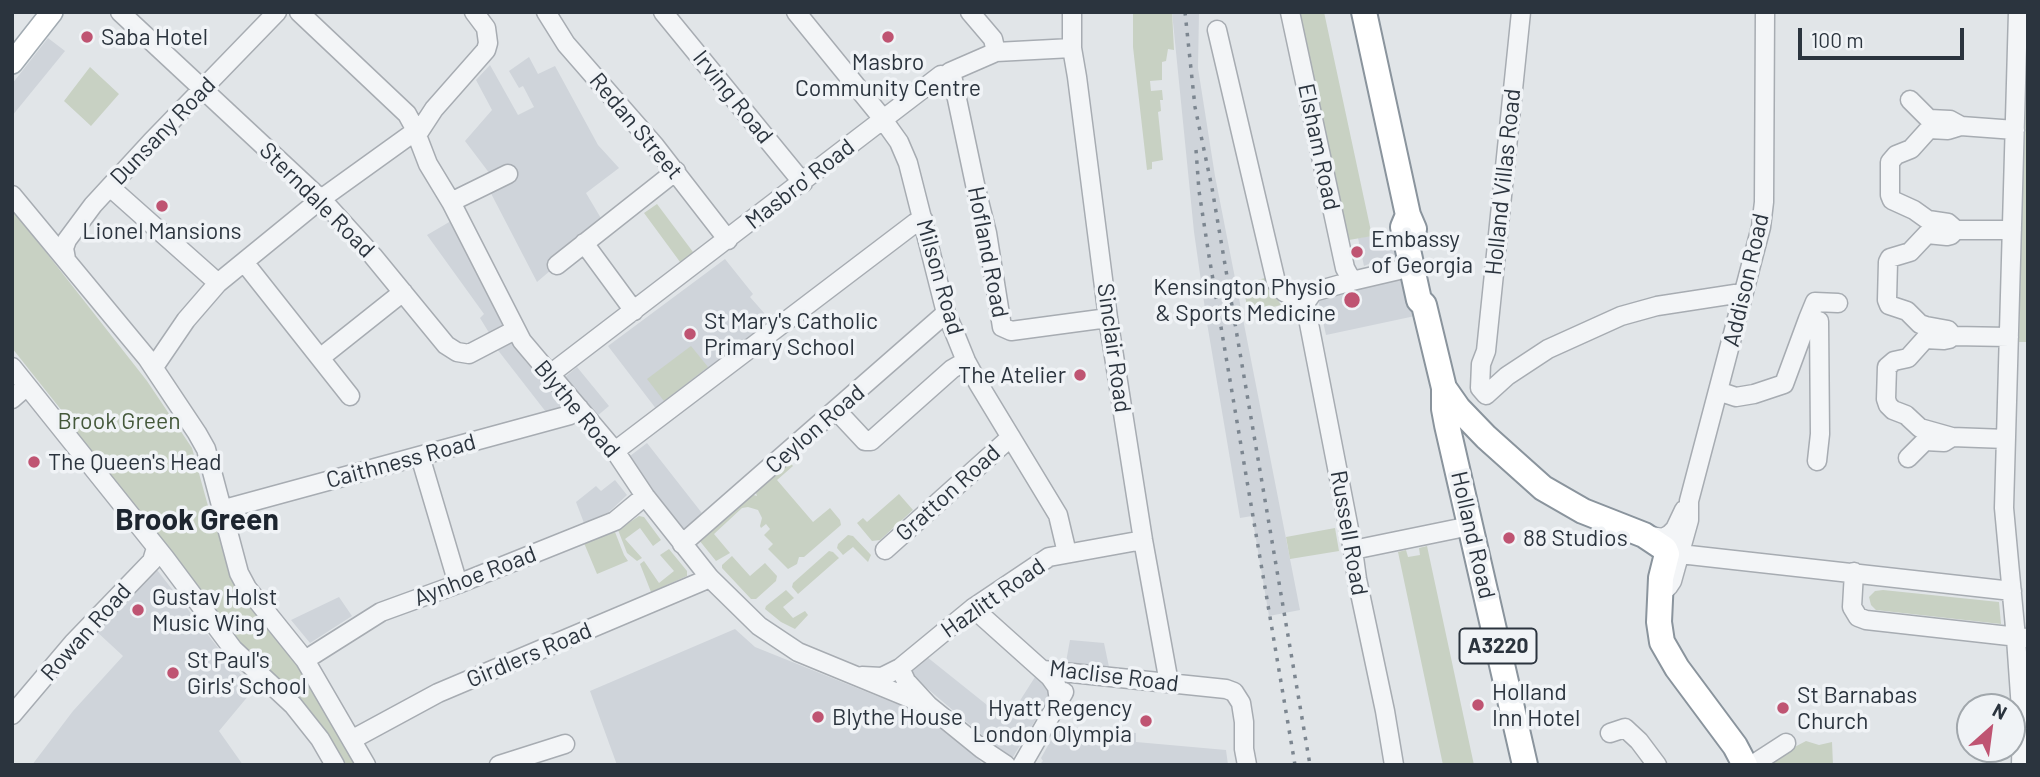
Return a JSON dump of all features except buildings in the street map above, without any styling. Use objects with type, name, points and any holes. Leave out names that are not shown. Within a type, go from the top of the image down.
[{"type":"highway","name":"Holland Road","points":[[1364,12],[1428,295],[1424,305]]},
{"type":"highway","name":"Holland Road","points":[[1408,215],[1403,227],[1419,300],[1424,305],[1444,388],[1445,418],[1525,765]]},
{"type":"highway","name":"A3220","points":[[1444,388],[1480,432],[1543,488],[1583,511],[1644,535]]},
{"type":"highway","points":[[1455,456],[1460,438],[1470,431],[1480,432]]},
{"type":"highway","name":"Addison Road","points":[[1644,535],[1661,545],[1667,554],[1661,578],[1659,631],[1667,654],[1735,746],[1745,765]]},
{"type":"main road","points":[[12,63],[49,14]]},
{"type":"street","name":"Sterndale Road","points":[[120,12],[321,199],[373,256],[446,345],[457,352],[474,353],[515,330]]},
{"type":"street","name":"Dunsany Road","points":[[66,259],[64,248],[93,205],[277,12]]},
{"type":"street","name":"Blythe Road","points":[[299,12],[403,109],[428,164],[515,330],[539,364],[615,451],[645,496],[710,578],[768,633],[798,652],[929,706]]},
{"type":"street","points":[[153,367],[186,320],[218,283],[321,199],[410,135],[417,135],[439,103],[486,50],[486,28],[474,12]]},
{"type":"street","name":"Redan Street","points":[[546,12],[566,44],[676,172],[728,240]]},
{"type":"street","name":"Irving Road","points":[[663,12],[803,183]]},
{"type":"street","name":"Milson Road","points":[[796,12],[884,120],[902,148],[946,313],[966,361],[1058,514],[1067,553]]},
{"type":"street","points":[[970,12],[993,39],[996,52]]},
{"type":"street","name":"Sinclair Road","points":[[1072,12],[1072,48],[1108,318],[1169,683]]},
{"type":"street","name":"Elsham Road","points":[[1290,12],[1343,259],[1352,281]]},
{"type":"street","name":"Holland Villas Road","points":[[1507,376],[1486,395],[1480,388],[1521,12]]},
{"type":"street","name":"Addison Road","points":[[1661,600],[1672,581],[1680,554],[1689,520],[1689,501],[1757,244],[1764,202],[1765,12]]},
{"type":"street","points":[[2018,12],[2004,508],[2012,591],[2022,638],[2021,765]]},
{"type":"street","points":[[1217,30],[1276,282],[1284,292],[1306,302],[1312,292],[1412,267]]},
{"type":"street","name":"Masbro' Road","points":[[549,375],[941,75],[945,76],[996,52],[1072,48]]},
{"type":"street","name":"Hofland Road","points":[[950,72],[988,233],[1002,327],[1011,331],[1108,318]]},
{"type":"street","points":[[1910,100],[1929,124],[1948,130],[1961,127],[2015,130]]},
{"type":"street","points":[[403,109],[418,110],[439,103]]},
{"type":"street","points":[[1929,124],[1910,149],[1893,157],[1890,162],[1892,200],[1914,210],[1928,227],[1947,236],[1956,230],[2012,230]]},
{"type":"street","points":[[556,265],[676,172]]},
{"type":"street","points":[[450,202],[508,173]]},
{"type":"street","points":[[110,187],[218,283]]},
{"type":"street","points":[[12,195],[153,367],[206,449],[239,573],[247,588],[305,660],[366,765]]},
{"type":"street","points":[[615,451],[923,219]]},
{"type":"street","points":[[1928,227],[1910,252],[1890,258],[1887,300],[1889,305],[1908,311],[1925,332],[1944,340],[1953,336],[2009,337]]},
{"type":"street","points":[[584,243],[634,311]]},
{"type":"street","points":[[244,262],[350,396]]},
{"type":"street","points":[[320,358],[403,292]]},
{"type":"street","points":[[1486,351],[1507,376],[1548,349],[1621,316],[1657,306],[1735,294],[1743,296]]},
{"type":"street","name":"Russell Road","points":[[1306,302],[1394,765]]},
{"type":"street","points":[[1718,391],[1736,397],[1784,384],[1815,302],[1838,303]]},
{"type":"street","name":"Ceylon Road","points":[[682,544],[946,313]]},
{"type":"street","points":[[1808,319],[1819,321],[1820,434],[1817,461]]},
{"type":"street","points":[[1925,332],[1908,358],[1894,361],[1887,367],[1888,405],[1906,415],[1925,436],[1944,442],[1952,437],[2006,439]]},
{"type":"street","points":[[836,410],[865,440],[874,440],[952,369],[966,361]]},
{"type":"street","points":[[12,368],[233,649],[303,718],[320,739],[335,765]]},
{"type":"street","points":[[12,399],[27,386]]},
{"type":"street","name":"Caithness Road","points":[[221,510],[570,415],[579,408]]},
{"type":"street","points":[[1908,458],[1925,436]]},
{"type":"street","name":"Gratton Road","points":[[885,550],[1011,437]]},
{"type":"street","points":[[420,456],[458,584]]},
{"type":"street","name":"Aynhoe Road","points":[[305,660],[381,612],[615,521],[645,496]]},
{"type":"street","name":"Addison Road","points":[[1644,535],[1663,538],[1670,534],[1675,530],[1689,501]]},
{"type":"street","points":[[1353,550],[1471,526]]},
{"type":"street","name":"Hazlitt Road","points":[[853,675],[883,677],[900,668],[973,608],[1045,560],[1067,553],[1143,540]]},
{"type":"street","name":"Rowan Road","points":[[12,715],[73,642],[152,561],[156,548]]},
{"type":"street","points":[[1680,554],[2012,591]]},
{"type":"street","points":[[1854,572],[1852,607],[1858,617],[2022,638]]},
{"type":"street","name":"Girdlers Road","points":[[353,739],[438,693],[710,578]]},
{"type":"street","name":"Maclise Road","points":[[973,608],[1044,670],[1234,692],[1241,703],[1247,765]]},
{"type":"street","name":"Blythe Road","points":[[900,668],[905,681],[929,706],[986,757],[1006,765]]},
{"type":"street","points":[[1044,670],[1057,687],[1059,701]]},
{"type":"street","points":[[1022,765],[1069,683],[1085,675]]},
{"type":"street","points":[[1610,733],[1625,728],[1657,765]]},
{"type":"street","points":[[1752,765],[1786,743]]},
{"type":"street","points":[[499,765],[565,744]]},
{"type":"shaded area","points":[[1172,12],[1199,12],[1198,68],[1215,176],[1300,610],[1269,616],[1252,516],[1240,518],[1207,323],[1194,232]]},
{"type":"shaded area","points":[[48,38],[65,51],[12,116],[12,84]]},
{"type":"shaded area","points":[[529,57],[538,74],[555,66],[598,145],[619,168],[586,193],[602,220],[550,260],[551,270],[537,282],[483,178],[490,174],[465,141],[492,110],[476,80],[490,65],[518,115],[534,107],[523,86],[519,88],[509,71]]},
{"type":"shaded area","points":[[451,221],[504,328],[491,336],[480,318],[484,314],[427,235]]},
{"type":"shaded area","points":[[1395,231],[1399,254],[1364,266],[1358,238]]},
{"type":"shaded area","name":"St Mary's Catholic Primary School","points":[[725,259],[753,294],[750,297],[772,322],[657,410],[608,346]]},
{"type":"shaded area","points":[[1406,276],[1415,316],[1326,335],[1317,295]]},
{"type":"shaded area","points":[[511,342],[566,406],[546,412],[497,349]]},
{"type":"shaded area","points":[[577,367],[609,406],[596,417],[564,378]]},
{"type":"shaded area","points":[[647,443],[705,517],[689,530],[684,530],[629,459]]},
{"type":"shaded area","points":[[615,480],[627,495],[609,512],[584,523],[576,502],[596,486],[601,491]]},
{"type":"shaded area","name":"St Paul's Girls' School","points":[[157,570],[226,658],[254,689],[219,731],[243,765],[32,765],[73,711],[123,656],[96,631]]},
{"type":"shaded area","points":[[339,597],[352,616],[310,643],[291,620]]},
{"type":"shaded area","points":[[735,629],[755,647],[924,715],[979,759],[982,765],[617,765],[590,691]]},
{"type":"shaded area","points":[[1070,640],[1104,643],[1109,667],[1066,662]]},
{"type":"shaded area","points":[[927,657],[1007,721],[1035,677],[1050,689],[1050,696],[1013,757],[1008,757],[909,673]]},
{"type":"shaded area","points":[[1059,726],[1136,733],[1136,742],[1226,750],[1228,765],[1039,765]]},
{"type":"green space","points":[[1133,12],[1172,12],[1174,50],[1168,49],[1166,61],[1162,62],[1162,80],[1150,81],[1151,91],[1162,90],[1161,111],[1158,112],[1163,160],[1152,162],[1152,169],[1147,170],[1133,47]]},
{"type":"green space","points":[[1300,12],[1324,12],[1372,236],[1349,240]]},
{"type":"green space","points":[[2028,31],[2028,342],[2019,342],[2023,144]]},
{"type":"green space","points":[[90,67],[119,94],[91,126],[64,101]]},
{"type":"green space","points":[[657,204],[696,256],[683,266],[644,213]]},
{"type":"green space","name":"Brook Green","points":[[12,209],[147,381],[192,448],[213,524],[217,522],[234,583],[307,675],[359,765],[341,765],[248,657],[65,427],[70,421],[12,348]]},
{"type":"green space","points":[[1265,278],[1281,305],[1249,313],[1242,284]]},
{"type":"green space","points":[[691,346],[708,367],[664,401],[647,379]]},
{"type":"green space","points":[[788,460],[793,466],[777,480],[813,522],[830,508],[841,525],[804,557],[799,557],[797,564],[788,569],[768,549],[773,544],[764,535],[770,529],[766,524],[761,528],[762,518],[758,510],[742,508],[714,534],[730,553],[716,561],[699,540],[750,494],[757,496],[755,490]]},
{"type":"green space","points":[[899,494],[913,510],[880,540],[872,541],[857,523],[863,518],[867,522]]},
{"type":"green space","points":[[639,516],[644,517],[661,540],[653,546],[640,528],[625,539],[642,558],[637,561],[627,553],[618,530]]},
{"type":"green space","points":[[1335,528],[1339,551],[1290,559],[1286,537]]},
{"type":"green space","points":[[615,532],[628,561],[597,574],[584,543]]},
{"type":"green space","points":[[848,535],[853,536],[871,555],[868,562],[853,547],[843,555],[837,548]]},
{"type":"green space","points":[[1427,546],[1474,765],[1443,765],[1398,552],[1406,550],[1408,557],[1420,555],[1419,548]]},
{"type":"green space","points":[[669,549],[687,571],[687,576],[651,592],[640,564],[644,561],[659,583],[674,571],[660,555]]},
{"type":"green space","points":[[829,551],[839,558],[798,594],[792,587],[793,583]]},
{"type":"green space","points":[[732,556],[750,576],[765,563],[777,576],[776,581],[756,599],[751,599],[722,568]]},
{"type":"green space","points":[[786,590],[794,598],[783,607],[793,618],[805,611],[808,615],[795,629],[765,609]]},
{"type":"green space","points":[[1875,591],[1999,602],[2001,624],[1876,610],[1869,597]]},
{"type":"green space","points":[[1806,741],[1819,745],[1832,742],[1833,765],[1769,765],[1766,762]]},
{"type":"railway","points":[[1185,12],[1195,107],[1212,188],[1310,765]]},
{"type":"railway","points":[[1196,150],[1209,256],[1295,765]]},
{"type":"place","name":"Saba Hotel","points":[[87,37]]},
{"type":"place","name":"Masbro Community Centre","points":[[888,37]]},
{"type":"place","name":"Lionel Mansions","points":[[162,206]]},
{"type":"place","name":"Embassy of Georgia","points":[[1357,252]]},
{"type":"place","name":"Kensington Physio & Sports Medicine","points":[[1352,300]]},
{"type":"place","name":"St Mary's Catholic Primary School","points":[[690,334]]},
{"type":"place","name":"The Atelier","points":[[1080,375]]},
{"type":"place","name":"The Queen's Head","points":[[34,462]]},
{"type":"place","name":"88 Studios","points":[[1509,538]]},
{"type":"place","name":"Gustav Holst Music Wing","points":[[138,610]]},
{"type":"place","name":"St Paul's Girls' School","points":[[173,673]]},
{"type":"place","name":"Holland Inn Hotel","points":[[1478,705]]},
{"type":"place","name":"St Barnabas Church","points":[[1783,708]]},
{"type":"place","name":"Blythe House","points":[[818,717]]},
{"type":"place","name":"Hyatt Regency London Olympia","points":[[1146,721]]},
{"type":"district","name":"Brook Green","points":[[197,520]]}]
